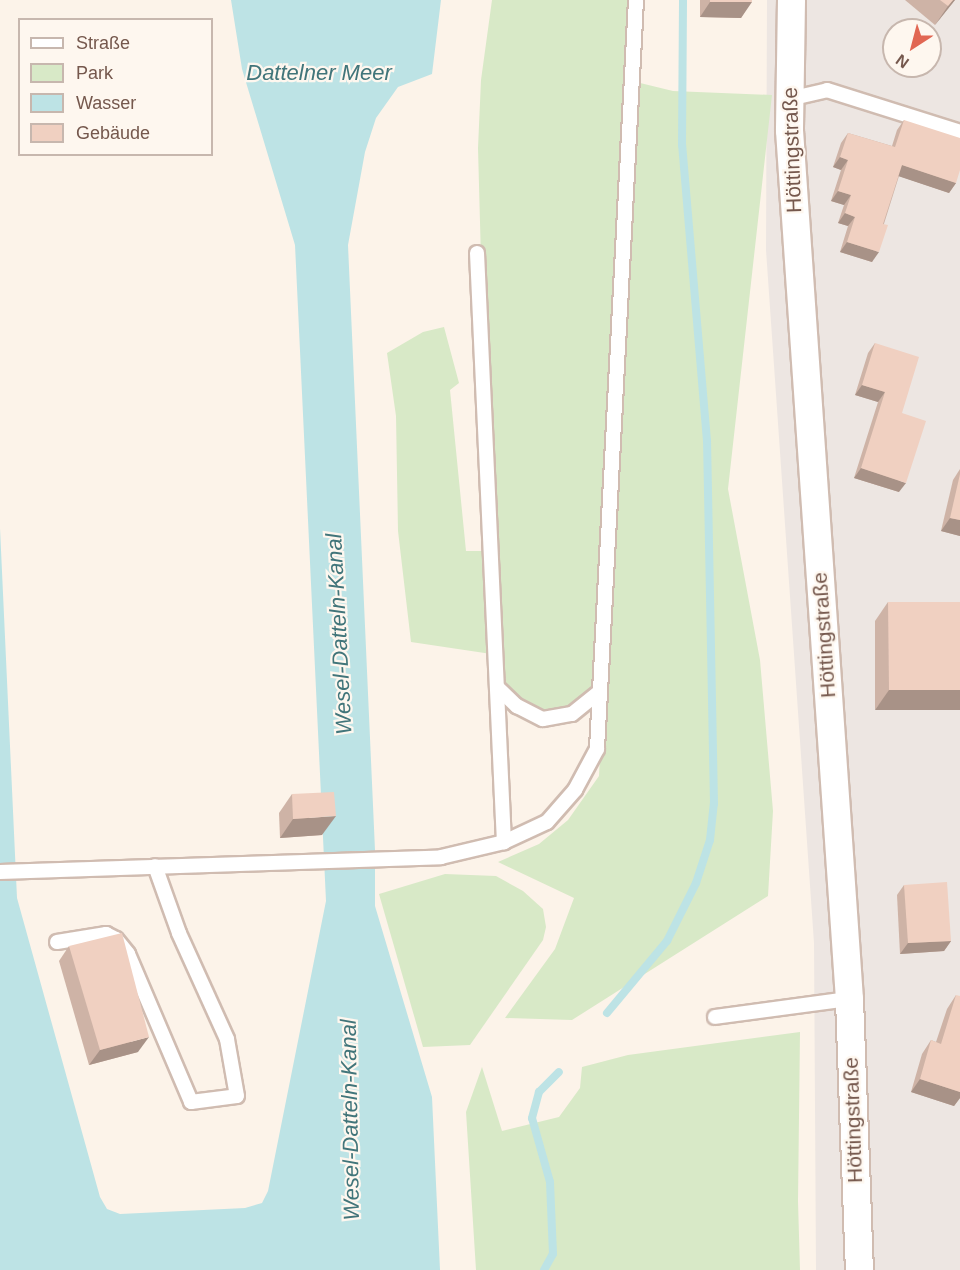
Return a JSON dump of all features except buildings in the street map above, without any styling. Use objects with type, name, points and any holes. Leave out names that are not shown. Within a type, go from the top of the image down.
[{"type":"street","name":"Höttingstraße","points":[[791,0],[789,142],[849,999],[859,1270]]},
{"type":"lane","points":[[0,872],[441,857],[504,842],[546,822],[575,790],[597,749],[636,0]]},
{"type":"lane","points":[[789,99],[827,90],[960,132]]},
{"type":"lane","points":[[477,253],[504,842]]},
{"type":"lane","points":[[497,687],[517,706],[543,719],[572,714],[600,691]]},
{"type":"lane","points":[[57,942],[106,934],[116,939],[128,954],[191,1102],[237,1096],[227,1039],[179,933],[155,866]]},
{"type":"lane","points":[[715,1017],[849,999]]},
{"type":"shaded area","points":[[767,0],[960,0],[960,1270],[816,1270],[814,943],[766,250]]},
{"type":"green space","points":[[492,0],[632,0],[595,689],[571,711],[542,715],[520,702],[500,686],[498,655],[411,642],[398,531],[396,416],[387,353],[423,332],[444,327],[459,383],[450,390],[466,551],[495,551],[483,333],[478,148],[481,80]]},
{"type":"green space","points":[[636,82],[673,91],[772,95],[728,489],[760,660],[773,811],[768,896],[572,1020],[505,1018],[555,949],[574,898],[498,862],[539,844],[568,820],[599,776]]},
{"type":"green space","points":[[445,874],[496,876],[523,891],[543,909],[546,927],[543,940],[470,1045],[423,1047],[379,894]]},
{"type":"green space","points":[[800,1032],[798,1201],[800,1270],[476,1270],[466,1112],[482,1067],[502,1131],[559,1117],[580,1088],[582,1067],[628,1055]]},
{"type":"water","points":[[231,0],[441,0],[432,74],[398,87],[376,118],[365,152],[348,245],[375,850],[375,906],[432,1097],[440,1270],[0,1270],[0,528],[17,898],[100,1197],[107,1209],[120,1214],[245,1208],[262,1203],[268,1191],[326,901],[295,245],[242,69]]},
{"type":"waterway","points":[[607,1013],[667,941],[696,883],[710,840],[714,804],[707,441],[682,145],[683,0]]},
{"type":"waterway","points":[[544,1270],[553,1254],[550,1182],[532,1118],[539,1092],[559,1072]]},
{"type":"water label","name":"Dattelner Meer","points":[[319,73]]},
{"type":"water label","name":"Wesel-Datteln-Kanal","points":[[339,634]]},
{"type":"water label","name":"Wesel-Datteln-Kanal","points":[[350,1120]]}]
